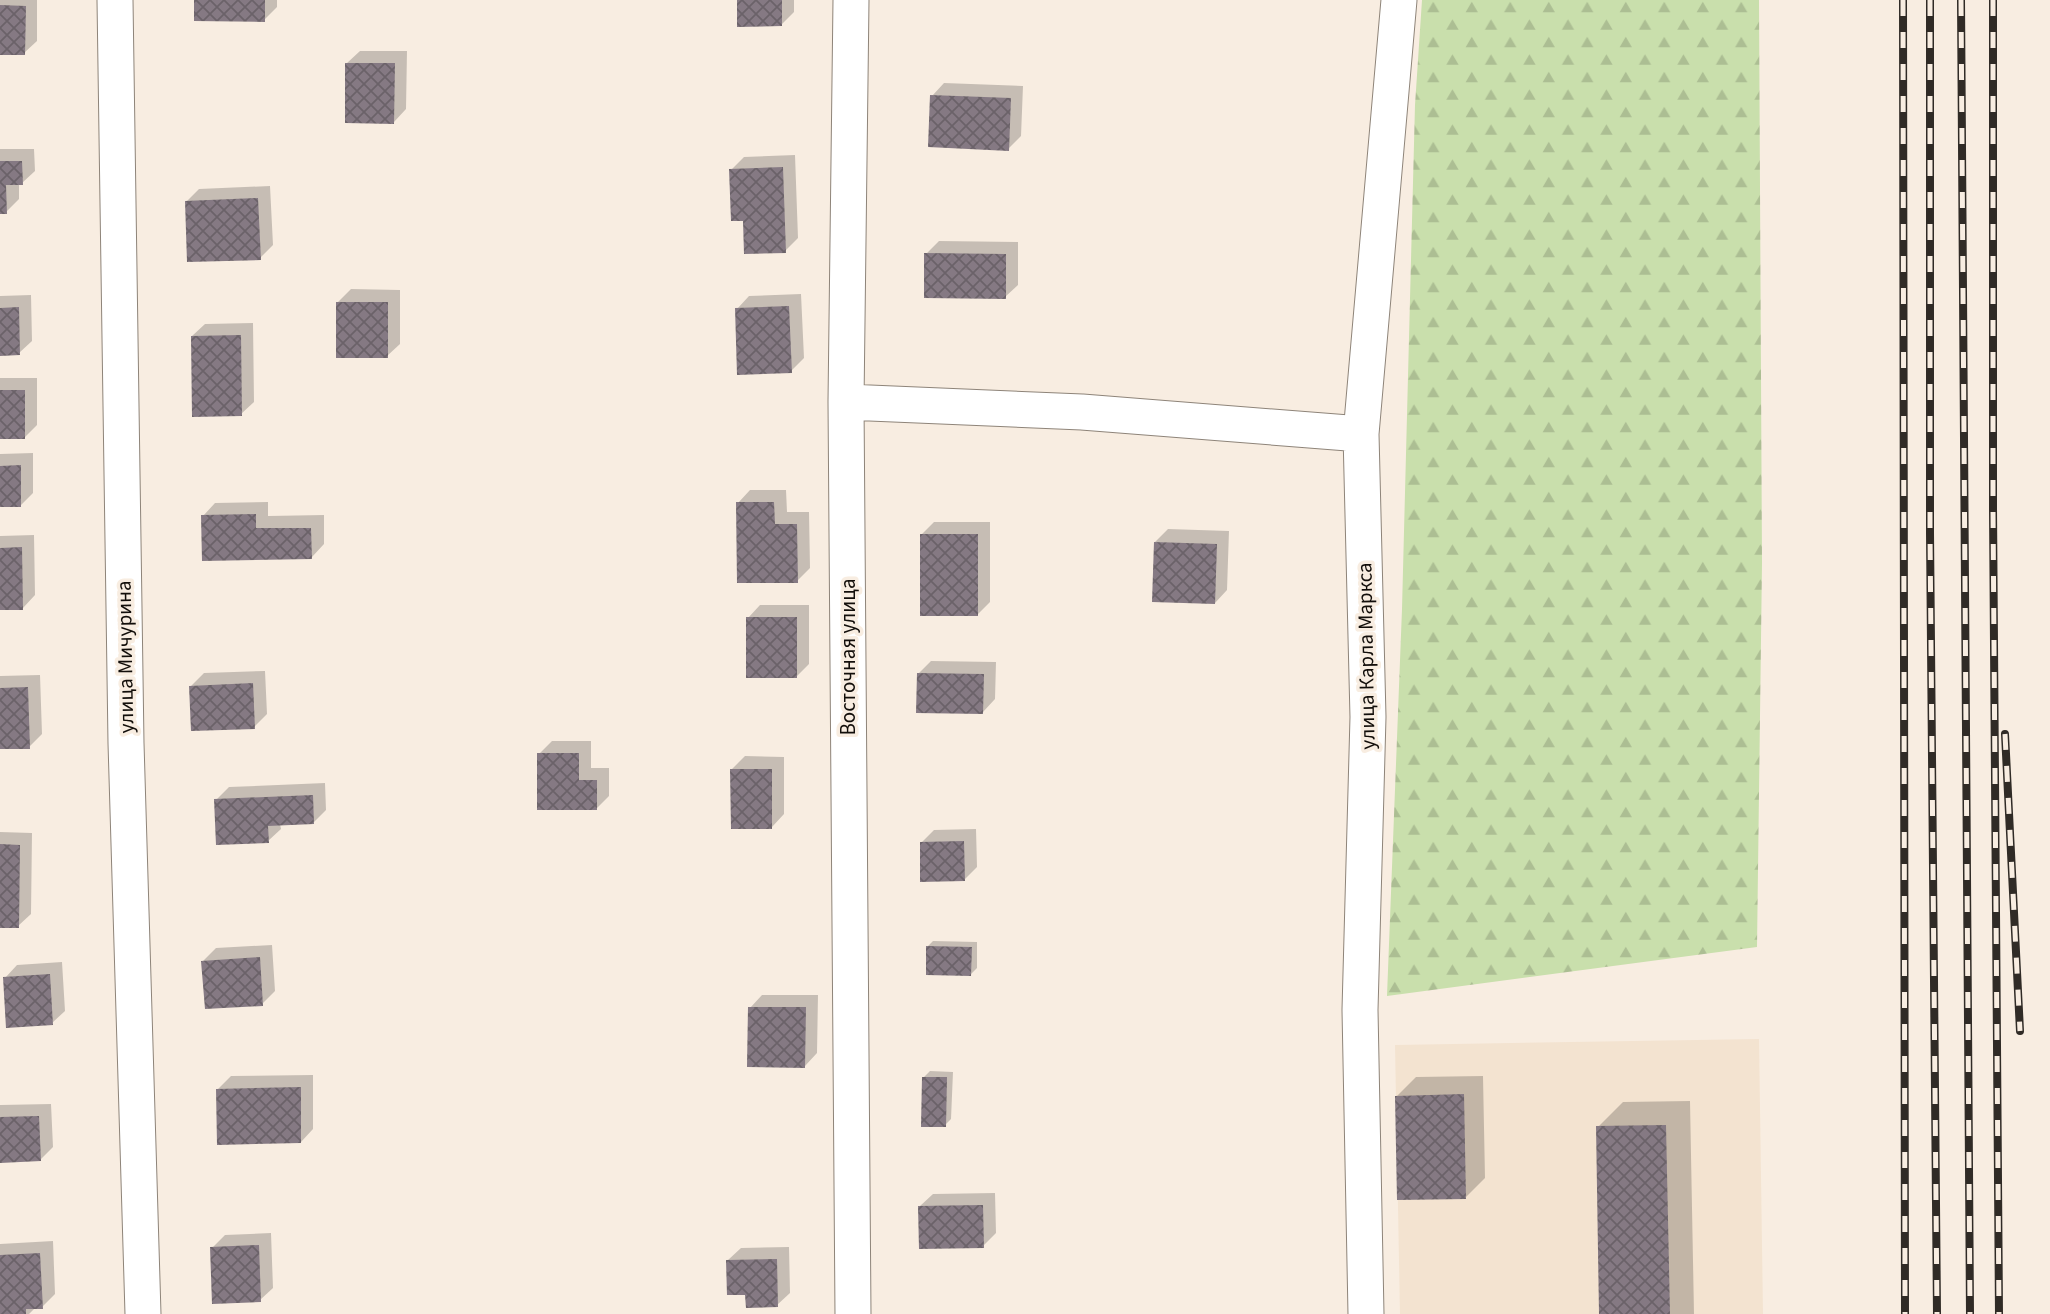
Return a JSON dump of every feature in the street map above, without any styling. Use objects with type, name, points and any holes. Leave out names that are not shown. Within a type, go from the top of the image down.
[{"type":"street","name":"улица Мичурина","points":[[115,0],[126,743],[143,1314]]},
{"type":"street","name":"Восточная улица","points":[[850,0],[846,402],[853,1314]]},
{"type":"street","name":"улица Карла Маркса","points":[[1366,1314],[1360,1010],[1368,717],[1361,435],[1399,0]]},
{"type":"street","points":[[846,402],[1082,412],[1361,435]]},
{"type":"shaded area","points":[[1759,1039],[1763,1314],[1400,1314],[1395,1045]]},
{"type":"green space","points":[[1422,0],[1759,0],[1762,563],[1757,947],[1387,996],[1402,609],[1415,105]]},
{"type":"building","points":[[194,0],[265,0],[265,22],[194,21]]},
{"type":"building","points":[[737,0],[782,0],[782,26],[737,27]]},
{"type":"building","points":[[0,5],[26,6],[25,55],[0,55]]},
{"type":"building","points":[[345,63],[395,63],[394,124],[345,123]]},
{"type":"building","points":[[930,95],[1011,98],[1009,151],[928,147]]},
{"type":"building","points":[[0,161],[22,161],[23,185],[6,185],[7,214],[0,214]]},
{"type":"building","points":[[783,167],[786,253],[744,254],[743,221],[731,221],[729,169]]},
{"type":"building","points":[[258,198],[261,260],[187,262],[185,201]]},
{"type":"building","points":[[924,253],[1006,254],[1006,299],[924,298]]},
{"type":"building","points":[[336,302],[388,302],[388,358],[336,358]]},
{"type":"building","points":[[789,306],[792,373],[737,375],[735,308]]},
{"type":"building","points":[[19,307],[20,355],[0,356],[0,308]]},
{"type":"building","points":[[241,335],[242,416],[192,417],[191,336]]},
{"type":"building","points":[[0,390],[25,390],[25,439],[0,439]]},
{"type":"building","points":[[21,465],[21,507],[0,507],[0,466]]},
{"type":"building","points":[[736,502],[774,502],[775,524],[797,524],[798,583],[737,583]]},
{"type":"building","points":[[256,514],[256,528],[311,528],[312,559],[202,561],[201,515]]},
{"type":"building","points":[[920,534],[978,534],[978,616],[920,616]]},
{"type":"building","points":[[1154,542],[1217,544],[1215,604],[1152,602]]},
{"type":"building","points":[[22,547],[23,610],[0,610],[0,548]]},
{"type":"building","points":[[746,617],[797,617],[797,678],[746,678]]},
{"type":"building","points":[[917,673],[984,674],[983,714],[916,713]]},
{"type":"building","points":[[253,683],[255,729],[191,731],[189,686]]},
{"type":"building","points":[[28,687],[30,749],[0,749],[0,688]]},
{"type":"building","points":[[537,753],[579,753],[579,780],[597,780],[597,810],[537,810]]},
{"type":"building","points":[[730,769],[772,769],[772,829],[731,829]]},
{"type":"building","points":[[313,795],[314,824],[268,826],[269,843],[216,845],[214,799]]},
{"type":"building","points":[[964,841],[965,881],[920,882],[920,842]]},
{"type":"building","points":[[0,844],[20,845],[19,928],[0,928]]},
{"type":"building","points":[[926,946],[972,947],[971,976],[926,975]]},
{"type":"building","points":[[260,957],[263,1006],[205,1009],[201,961]]},
{"type":"building","points":[[50,974],[53,1025],[6,1028],[3,977]]},
{"type":"building","points":[[748,1007],[806,1007],[805,1068],[747,1067]]},
{"type":"building","points":[[922,1077],[947,1077],[946,1127],[921,1127]]},
{"type":"building","points":[[301,1087],[301,1143],[217,1145],[216,1089]]},
{"type":"building","points":[[1464,1094],[1466,1199],[1397,1200],[1395,1096]]},
{"type":"building","points":[[39,1116],[41,1161],[0,1163],[0,1117]]},
{"type":"building","points":[[1666,1125],[1670,1314],[1599,1314],[1596,1126]]},
{"type":"building","points":[[983,1205],[984,1248],[919,1249],[918,1206]]},
{"type":"building","points":[[259,1245],[261,1302],[212,1304],[210,1247]]},
{"type":"building","points":[[40,1253],[43,1309],[26,1309],[26,1314],[0,1314],[0,1255]]},
{"type":"building","points":[[777,1259],[778,1307],[746,1308],[745,1295],[727,1295],[726,1260]]},
{"type":"railway","points":[[1903,0],[1905,1314]]},
{"type":"railway","points":[[1930,0],[1930,533],[1937,1314]]},
{"type":"railway","points":[[1961,0],[1970,1314]]},
{"type":"railway","points":[[1993,0],[1993,509],[1999,1314]]},
{"type":"railway","points":[[2005,734],[2020,1031]]}]
